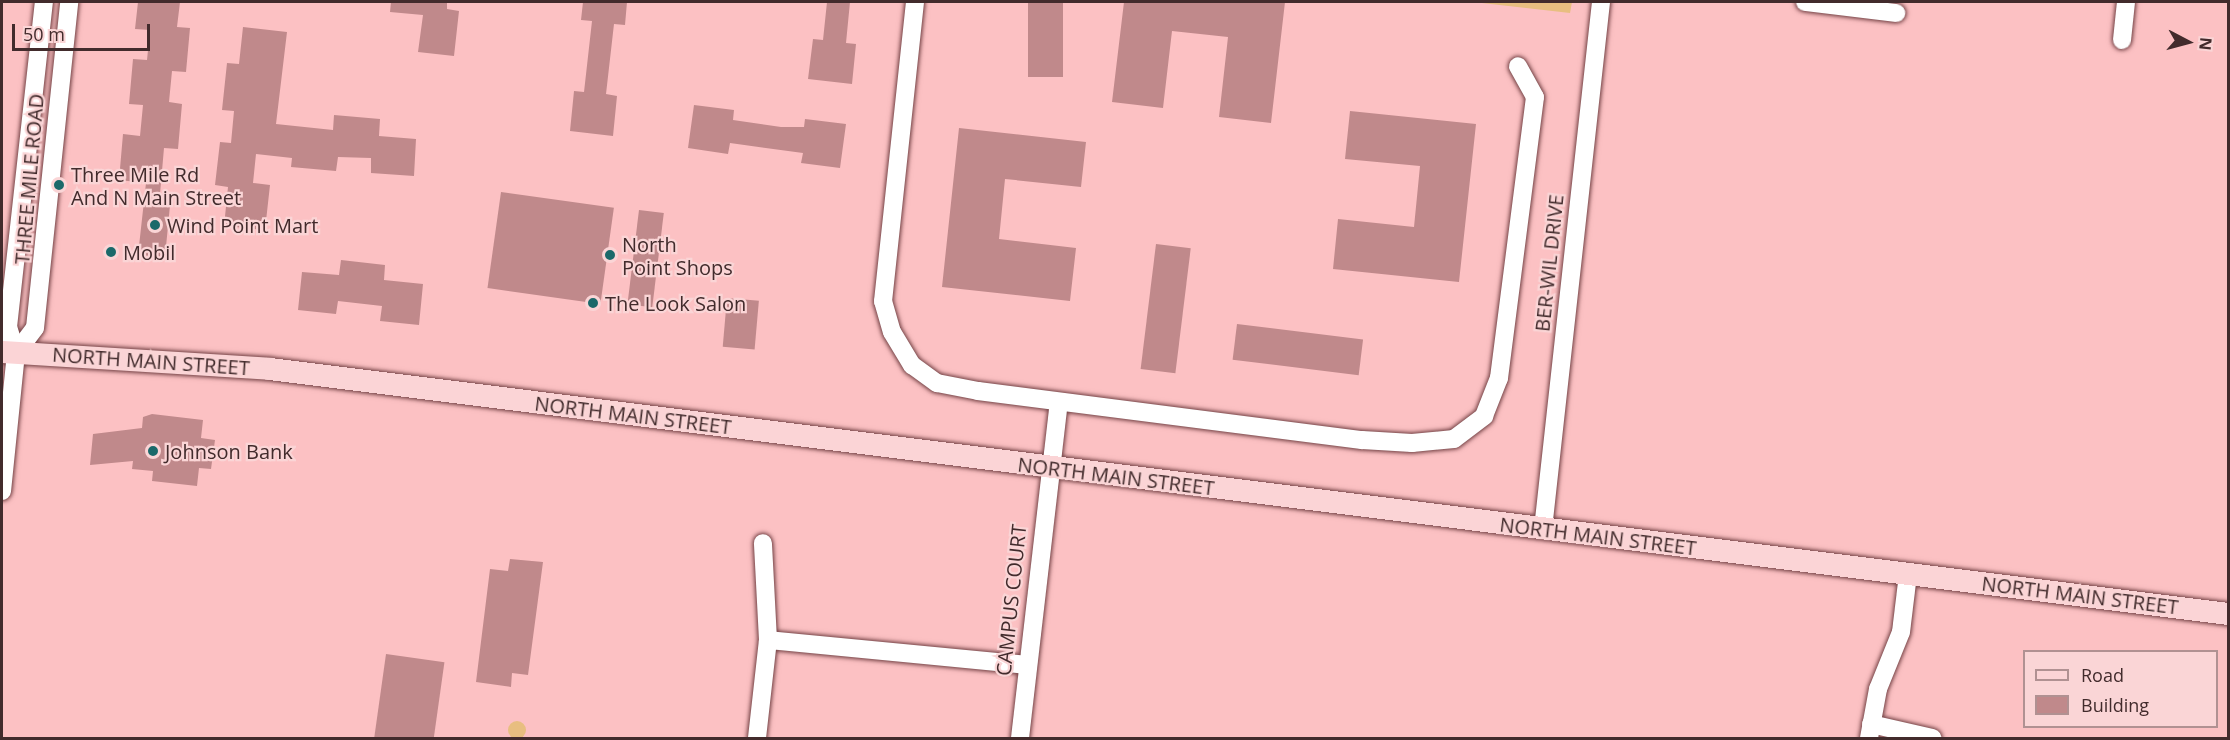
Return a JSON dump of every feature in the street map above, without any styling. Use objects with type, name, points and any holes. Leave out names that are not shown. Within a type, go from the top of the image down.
[{"type":"main road","name":"NORTH MAIN STREET","points":[[9,353],[270,369],[2229,614]]},
{"type":"street","name":"THREE MILE ROAD","points":[[2,491],[9,353],[8,327],[44,2]]},
{"type":"street","name":"THREE MILE ROAD","points":[[9,353],[35,328],[69,2]]},
{"type":"street","points":[[915,2],[883,301],[892,332],[912,365],[937,383],[1059,402],[1362,440],[1412,444],[1454,439],[1484,416],[1498,378],[1535,97],[1518,66]]},
{"type":"street","name":"BER-WIL DRIVE","points":[[1543,529],[1600,2]]},
{"type":"street","points":[[1805,2],[1896,13]]},
{"type":"street","points":[[2122,40],[2126,2]]},
{"type":"street","name":"CAMPUS COURT","points":[[1020,738],[1049,467],[1059,402]]},
{"type":"street","points":[[757,738],[768,640],[763,543]]},
{"type":"street","points":[[1908,574],[1901,632],[1878,690],[1870,731],[1932,738]]},
{"type":"street","points":[[768,640],[1027,665]]},
{"type":"shaded area","points":[[1473,2],[1572,2],[1570,13]]},
{"type":"shaded area","points":[[517,721],[523,724],[526,730],[523,736],[517,739],[511,736],[508,730],[511,724]]},
{"type":"building","points":[[138,2],[180,2],[177,27],[190,28],[186,72],[172,71],[169,102],[182,104],[178,149],[164,148],[160,194],[171,195],[165,257],[138,255],[146,183],[119,180],[123,134],[140,136],[143,105],[129,104],[133,59],[147,60],[150,30],[135,29]]},
{"type":"building","points":[[391,2],[447,2],[447,9],[459,11],[454,56],[418,52],[423,15],[390,12]]},
{"type":"building","points":[[583,2],[627,2],[625,25],[614,24],[606,94],[617,96],[613,136],[570,131],[574,91],[584,92],[592,21],[581,20]]},
{"type":"building","points":[[827,2],[850,2],[846,43],[856,44],[852,84],[808,79],[813,39],[823,40]]},
{"type":"building","points":[[1028,2],[1063,2],[1063,77],[1028,77]]},
{"type":"building","points":[[1124,2],[1285,2],[1271,123],[1219,117],[1228,37],[1172,31],[1163,108],[1112,102]]},
{"type":"building","points":[[243,27],[287,32],[276,124],[333,130],[334,115],[380,119],[379,136],[416,139],[414,176],[371,173],[371,158],[338,157],[336,171],[291,167],[292,158],[256,154],[253,183],[270,185],[265,230],[224,226],[228,187],[215,185],[220,142],[231,143],[234,111],[222,110],[227,63],[239,64]]},
{"type":"building","points":[[694,105],[734,110],[733,120],[781,127],[804,127],[805,119],[846,124],[840,168],[801,163],[803,153],[730,143],[728,154],[688,148]]},
{"type":"building","points":[[1350,111],[1476,124],[1459,282],[1333,269],[1338,219],[1414,227],[1420,166],[1345,159]]},
{"type":"building","points":[[959,128],[1086,142],[1081,187],[1005,179],[999,239],[1076,248],[1070,301],[942,287]]},
{"type":"building","name":"North Point Shops","points":[[501,192],[614,208],[600,304],[488,288]]},
{"type":"building","points":[[639,210],[664,213],[652,307],[627,304]]},
{"type":"building","points":[[1156,244],[1191,248],[1175,373],[1141,369]]},
{"type":"building","points":[[341,260],[385,265],[384,280],[423,284],[419,325],[380,321],[382,306],[338,301],[336,314],[298,310],[302,272],[339,275]]},
{"type":"building","points":[[727,298],[759,301],[755,350],[723,347]]},
{"type":"building","points":[[1237,324],[1363,339],[1359,375],[1233,360]]},
{"type":"building","name":"Johnson Bank","points":[[152,414],[203,420],[201,438],[215,440],[211,469],[199,468],[197,486],[152,481],[153,471],[132,469],[133,461],[90,465],[93,434],[142,428],[143,417]]},
{"type":"building","points":[[510,559],[543,562],[528,675],[512,673],[511,687],[476,682],[490,569],[508,571]]},
{"type":"building","points":[[386,654],[444,662],[434,738],[374,738]]},
{"type":"place","name":"Three Mile Rd And N Main Street","points":[[59,185]]},
{"type":"place","name":"Wind Point Mart","points":[[155,225]]},
{"type":"place","name":"Mobil","points":[[111,252]]},
{"type":"place","name":"North Point Shops","points":[[610,255]]},
{"type":"place","name":"The Look Salon","points":[[593,303]]},
{"type":"place","name":"Johnson Bank","points":[[153,451]]}]
